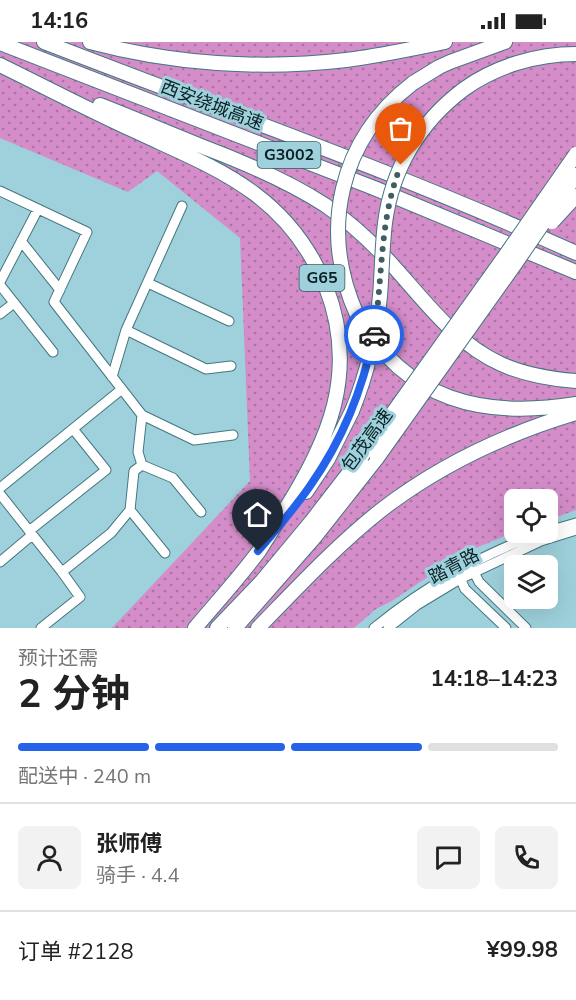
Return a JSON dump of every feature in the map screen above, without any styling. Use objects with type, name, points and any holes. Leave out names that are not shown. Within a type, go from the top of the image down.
[{"type":"highway","name":"西安绕城高速","points":[[44,42],[330,151],[513,224],[576,253]]},
{"type":"highway","points":[[90,42],[190,60],[281,64],[344,60],[445,42]]},
{"type":"highway","points":[[505,42],[450,62],[413,83],[390,104],[367,132],[352,161],[342,192],[338,220],[340,259],[347,290],[357,315],[373,341],[402,370],[426,386],[450,398],[495,408],[536,409],[576,404]]},
{"type":"highway","name":"西安绕城高速","points":[[0,43],[374,188],[576,272]]},
{"type":"highway","points":[[258,551],[311,486],[328,459],[352,411],[364,377],[374,335],[380,294],[385,225],[390,199],[397,174],[412,144],[441,108],[480,79],[499,69],[530,60],[576,54]]},
{"type":"highway","points":[[0,65],[250,165],[302,191],[337,213],[369,241],[435,314],[476,350],[501,364],[522,372],[576,381]]},
{"type":"highway","name":"G65","points":[[0,65],[182,153],[241,185],[279,215],[303,243],[329,294],[336,320],[340,364],[337,392],[325,437],[310,469],[258,551],[195,628]]},
{"type":"highway","points":[[217,628],[262,581],[362,456],[576,154]]},
{"type":"highway","points":[[515,264],[576,175]]},
{"type":"highway","points":[[515,264],[576,196]]},
{"type":"highway","points":[[513,224],[576,246]]},
{"type":"highway","name":"包茂高速","points":[[235,628],[314,538],[377,458],[515,264]]},
{"type":"highway","points":[[258,628],[339,546],[381,510],[404,494],[482,449],[531,428],[576,413]]},
{"type":"street","points":[[0,191],[87,232],[54,302],[142,415],[194,440],[233,435]]},
{"type":"street","points":[[112,377],[126,330],[182,206]]},
{"type":"street","points":[[38,209],[0,283],[53,352]]},
{"type":"street","points":[[21,241],[60,290]]},
{"type":"street","points":[[148,283],[229,321]]},
{"type":"street","points":[[0,314],[14,303]]},
{"type":"street","points":[[126,330],[206,369],[231,366]]},
{"type":"street","points":[[0,488],[122,389]]},
{"type":"street","points":[[142,415],[138,452],[142,465]]},
{"type":"street","points":[[0,562],[106,470],[73,429]]},
{"type":"street","points":[[62,572],[111,533],[130,510],[134,471],[142,465]]},
{"type":"street","points":[[142,465],[173,478],[201,512]]},
{"type":"street","points":[[0,494],[80,597],[41,628]]},
{"type":"street","points":[[130,510],[165,553]]},
{"type":"street","points":[[558,528],[576,523]]},
{"type":"street","name":"踏青路","points":[[472,569],[541,541],[576,530]]},
{"type":"street","name":"踏青路","points":[[388,628],[458,576],[516,543]]},
{"type":"street","points":[[472,569],[479,582],[526,628]]},
{"type":"street","points":[[458,576],[465,589],[506,628]]},
{"type":"street","name":"踏青路","points":[[375,628],[441,579],[458,576]]},
{"type":"shaded area","points":[[0,42],[576,42],[576,510],[558,516],[558,489],[504,489],[504,536],[476,548],[432,574],[376,609],[354,628],[112,628],[250,481],[240,238],[157,171],[128,192],[0,138]]},
{"type":"way so far","points":[[374,335],[380,294],[385,225],[393,185],[401,165]]},
{"type":"route","points":[[258,551],[311,486],[335,446],[360,391],[374,335]]}]
